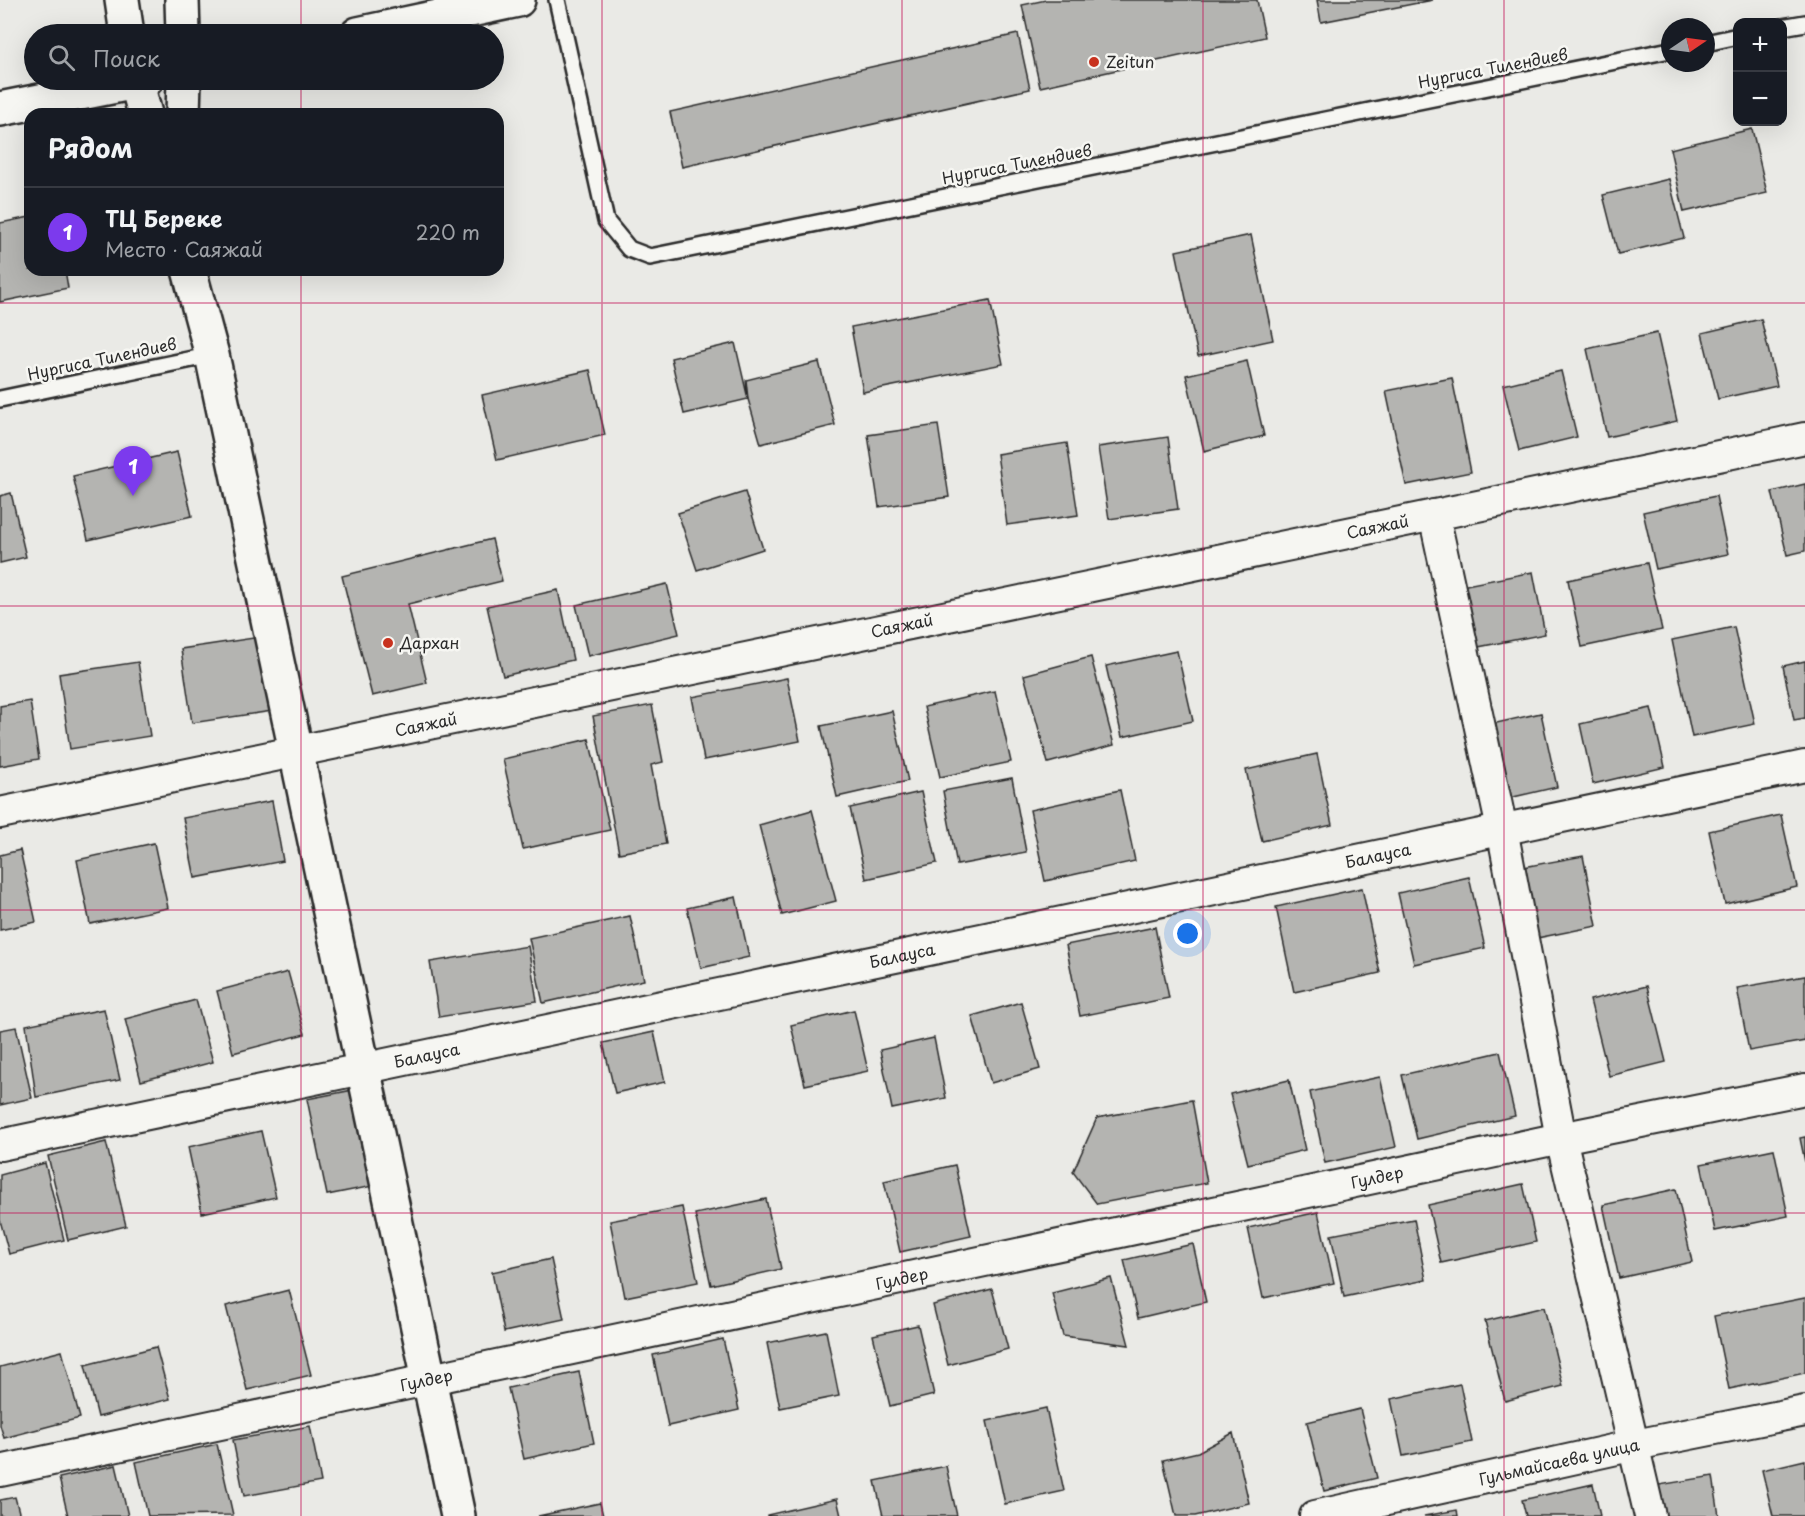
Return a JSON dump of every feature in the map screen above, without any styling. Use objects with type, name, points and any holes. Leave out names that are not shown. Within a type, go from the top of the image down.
[{"type":"street","points":[[122,0],[126,24]]},
{"type":"street","points":[[182,0],[183,24]]},
{"type":"street","points":[[405,24],[518,0]]},
{"type":"street","points":[[0,109],[91,90]]},
{"type":"street","points":[[141,90],[144,108]]},
{"type":"street","points":[[183,108],[184,90]]},
{"type":"street","points":[[191,276],[212,355],[458,1516]]},
{"type":"street","points":[[196,276],[202,313]]},
{"type":"street","name":"Саяжай","points":[[0,813],[1805,438]]},
{"type":"street","points":[[1434,514],[1502,829],[1561,1138],[1650,1516]]},
{"type":"street","name":"Балауса","points":[[0,1145],[1805,766]]},
{"type":"street","name":"Гулдер","points":[[0,1471],[1561,1138],[1805,1089]]},
{"type":"street","name":"Гульмайсаева улица","points":[[1315,1516],[1635,1445],[1805,1411]]},
{"type":"lane","name":"Нургиса Тилендиев","points":[[557,0],[606,221],[629,249],[650,257],[1661,52]]},
{"type":"lane","points":[[1787,26],[1805,22]]},
{"type":"lane","points":[[1715,41],[1733,37]]},
{"type":"lane","name":"Нургиса Тилендиев","points":[[0,399],[212,355]]},
{"type":"building","name":"Zeitun","points":[[1046,0],[1257,0],[1265,37],[1040,87],[1022,5]]},
{"type":"building","points":[[1317,0],[1433,0],[1321,22]]},
{"type":"building","points":[[1018,34],[1030,89],[682,167],[670,112]]},
{"type":"building","points":[[1752,129],[1767,193],[1684,212],[1670,149]]},
{"type":"building","points":[[1669,179],[1684,238],[1618,254],[1603,195]]},
{"type":"building","points":[[24,218],[24,276],[66,276],[68,288],[0,302],[0,223]]},
{"type":"building","points":[[1251,235],[1273,340],[1198,356],[1176,251]]},
{"type":"building","points":[[990,300],[1003,364],[863,392],[851,327]]},
{"type":"building","points":[[1761,319],[1777,386],[1718,399],[1702,333]]},
{"type":"building","points":[[1657,333],[1677,421],[1607,437],[1587,349]]},
{"type":"building","points":[[735,343],[748,399],[684,414],[671,358]]},
{"type":"building","points":[[1247,361],[1264,436],[1204,451],[1186,375]]},
{"type":"building","points":[[819,362],[835,425],[761,444],[748,399],[746,380]]},
{"type":"building","points":[[590,370],[605,435],[497,460],[482,395]]},
{"type":"building","points":[[1561,371],[1577,437],[1519,451],[1503,385]]},
{"type":"building","points":[[1452,378],[1471,472],[1406,485],[1386,391]]},
{"type":"building","points":[[938,425],[949,497],[879,507],[868,435]]},
{"type":"building","points":[[1168,437],[1178,509],[1109,519],[1098,447]]},
{"type":"building","points":[[1067,443],[1078,515],[1007,525],[997,454]]},
{"type":"building","points":[[177,452],[192,516],[88,540],[73,476]]},
{"type":"building","points":[[1805,484],[1805,551],[1787,555],[1772,492]]},
{"type":"building","points":[[745,492],[763,549],[697,570],[678,513]]},
{"type":"building","points":[[11,493],[26,557],[0,563],[0,496]]},
{"type":"building","points":[[1716,496],[1728,554],[1656,569],[1643,512]]},
{"type":"building","name":"Дархан","points":[[492,539],[502,581],[408,604],[427,683],[372,696],[342,576]]},
{"type":"building","points":[[1647,563],[1662,630],[1582,647],[1568,580]]},
{"type":"building","points":[[1533,572],[1545,634],[1473,648],[1461,586]]},
{"type":"building","points":[[667,584],[679,634],[588,656],[576,605]]},
{"type":"building","points":[[558,590],[573,660],[503,676],[487,606]]},
{"type":"building","points":[[1734,627],[1755,724],[1692,737],[1672,640]]},
{"type":"building","points":[[260,637],[272,711],[192,723],[181,649]]},
{"type":"building","points":[[1177,651],[1193,721],[1122,737],[1106,666]]},
{"type":"building","points":[[1091,657],[1114,745],[1048,763],[1024,675]]},
{"type":"building","points":[[1805,661],[1805,718],[1794,720],[1783,666]]},
{"type":"building","points":[[138,662],[150,736],[70,749],[59,674]]},
{"type":"building","points":[[787,678],[800,741],[704,760],[692,697]]},
{"type":"building","points":[[995,691],[1011,762],[940,777],[924,707]]},
{"type":"building","points":[[30,701],[39,759],[0,766],[0,706]]},
{"type":"building","points":[[652,705],[663,762],[651,765],[666,844],[619,853],[593,716]]},
{"type":"building","points":[[1651,708],[1665,767],[1593,784],[1580,724]]},
{"type":"building","points":[[892,711],[908,781],[837,797],[821,726]]},
{"type":"building","points":[[1541,713],[1557,787],[1509,798],[1492,724]]},
{"type":"building","points":[[589,739],[610,830],[523,849],[503,759]]},
{"type":"building","points":[[1317,754],[1332,825],[1262,841],[1246,770]]},
{"type":"building","points":[[1012,778],[1026,852],[957,865],[943,791]]},
{"type":"building","points":[[1120,790],[1135,861],[1045,881],[1030,810]]},
{"type":"building","points":[[921,792],[937,863],[866,879],[850,808]]},
{"type":"building","points":[[272,801],[283,861],[195,878],[183,818]]},
{"type":"building","points":[[812,810],[836,901],[782,915],[759,825]]},
{"type":"building","points":[[1781,815],[1797,887],[1725,904],[1709,831]]},
{"type":"building","points":[[154,843],[168,908],[90,924],[77,860]]},
{"type":"building","points":[[20,850],[36,922],[0,930],[0,855]]},
{"type":"building","points":[[1583,856],[1597,926],[1537,938],[1523,867]]},
{"type":"building","points":[[1469,877],[1485,948],[1414,964],[1398,893]]},
{"type":"building","points":[[1362,888],[1380,973],[1294,992],[1276,907]]},
{"type":"building","points":[[736,897],[749,957],[701,968],[687,908]]},
{"type":"building","points":[[630,916],[644,980],[543,1003],[529,938]]},
{"type":"building","points":[[1155,927],[1169,998],[1080,1016],[1066,945]]},
{"type":"building","points":[[528,946],[537,1001],[439,1017],[430,962]]},
{"type":"building","points":[[288,972],[305,1034],[233,1053],[217,991]]},
{"type":"building","points":[[1805,976],[1805,1041],[1749,1051],[1737,988]]},
{"type":"building","points":[[1647,986],[1666,1062],[1609,1076],[1590,1000]]},
{"type":"building","points":[[196,1000],[213,1062],[141,1081],[125,1019]]},
{"type":"building","points":[[1021,1002],[1040,1069],[991,1083],[972,1016]]},
{"type":"building","points":[[104,1009],[120,1080],[36,1097],[26,1025]]},
{"type":"building","points":[[854,1010],[868,1071],[805,1085],[791,1025]]},
{"type":"building","points":[[16,1027],[32,1098],[0,1105],[0,1030]]},
{"type":"building","points":[[654,1032],[665,1082],[615,1093],[603,1043]]},
{"type":"building","points":[[934,1038],[946,1098],[892,1109],[880,1050]]},
{"type":"building","points":[[1500,1052],[1515,1116],[1417,1139],[1402,1075]]},
{"type":"building","points":[[1380,1077],[1396,1147],[1325,1163],[1310,1092]]},
{"type":"building","points":[[1289,1080],[1305,1150],[1248,1164],[1230,1094]]},
{"type":"building","points":[[353,1090],[373,1186],[327,1195],[307,1099]]},
{"type":"building","points":[[1192,1100],[1207,1183],[1097,1204],[1073,1172],[1097,1118]]},
{"type":"building","points":[[261,1131],[276,1197],[202,1213],[188,1147]]},
{"type":"building","points":[[1805,1137],[1805,1162],[1800,1138]]},
{"type":"building","points":[[106,1142],[126,1226],[68,1240],[48,1156]]},
{"type":"building","points":[[1774,1149],[1788,1216],[1715,1231],[1701,1164]]},
{"type":"building","points":[[45,1163],[64,1240],[9,1254],[0,1220],[0,1175]]},
{"type":"building","points":[[955,1165],[971,1236],[900,1252],[884,1181]]},
{"type":"building","points":[[1523,1184],[1536,1242],[1441,1263],[1428,1205]]},
{"type":"building","points":[[1676,1189],[1692,1262],[1619,1278],[1603,1205]]},
{"type":"building","points":[[766,1199],[781,1269],[711,1285],[695,1214]]},
{"type":"building","points":[[682,1207],[698,1282],[625,1297],[610,1221]]},
{"type":"building","points":[[1318,1212],[1334,1283],[1263,1298],[1248,1228]]},
{"type":"building","points":[[1414,1219],[1426,1280],[1344,1297],[1331,1235]]},
{"type":"building","points":[[1193,1244],[1206,1302],[1138,1318],[1124,1260]]},
{"type":"building","points":[[551,1259],[564,1319],[504,1332],[492,1272]]},
{"type":"building","points":[[1111,1278],[1129,1345],[1063,1336],[1052,1293]]},
{"type":"building","points":[[992,1289],[1008,1349],[948,1365],[933,1305]]},
{"type":"building","points":[[289,1290],[311,1375],[247,1390],[226,1306]]},
{"type":"building","points":[[1805,1298],[1805,1373],[1729,1389],[1714,1316]]},
{"type":"building","points":[[1544,1307],[1563,1386],[1505,1401],[1485,1321]]},
{"type":"building","points":[[918,1325],[934,1395],[890,1406],[873,1335]]},
{"type":"building","points":[[826,1331],[839,1396],[780,1408],[767,1343]]},
{"type":"building","points":[[723,1339],[739,1410],[668,1426],[653,1355]]},
{"type":"building","points":[[156,1347],[170,1399],[98,1417],[85,1365]]},
{"type":"building","points":[[62,1351],[80,1418],[4,1438],[0,1425],[0,1367]]},
{"type":"building","points":[[579,1372],[594,1443],[524,1459],[508,1388]]},
{"type":"building","points":[[1460,1384],[1472,1442],[1403,1456],[1391,1399]]},
{"type":"building","points":[[1046,1408],[1064,1491],[1005,1504],[987,1421]]},
{"type":"building","points":[[1360,1409],[1377,1478],[1324,1491],[1307,1422]]},
{"type":"building","points":[[310,1426],[321,1482],[244,1496],[233,1440]]},
{"type":"building","points":[[1233,1433],[1249,1503],[1195,1516],[1176,1516],[1163,1460],[1198,1452]]},
{"type":"building","points":[[217,1444],[233,1515],[148,1516],[136,1462]]},
{"type":"building","points":[[1805,1460],[1805,1516],[1773,1516],[1762,1470]]},
{"type":"building","points":[[116,1465],[128,1516],[68,1516],[59,1478]]},
{"type":"building","points":[[946,1466],[957,1516],[883,1516],[875,1481]]},
{"type":"building","points":[[1713,1476],[1719,1516],[1658,1516],[1653,1486]]},
{"type":"building","points":[[1593,1484],[1600,1516],[1526,1516],[1522,1500]]},
{"type":"building","points":[[15,1497],[20,1516],[0,1516],[0,1500]]},
{"type":"building","points":[[837,1499],[841,1516],[767,1516],[767,1515]]},
{"type":"building","points":[[600,1503],[603,1516],[538,1516]]},
{"type":"building","points":[[1457,1510],[1458,1516],[1424,1516]]},
{"type":"place","name":"Zeitun","points":[[1094,62]]},
{"type":"place","name":"ТЦ Береке","points":[[133,496]]},
{"type":"place","name":"Дархан","points":[[388,643]]}]
